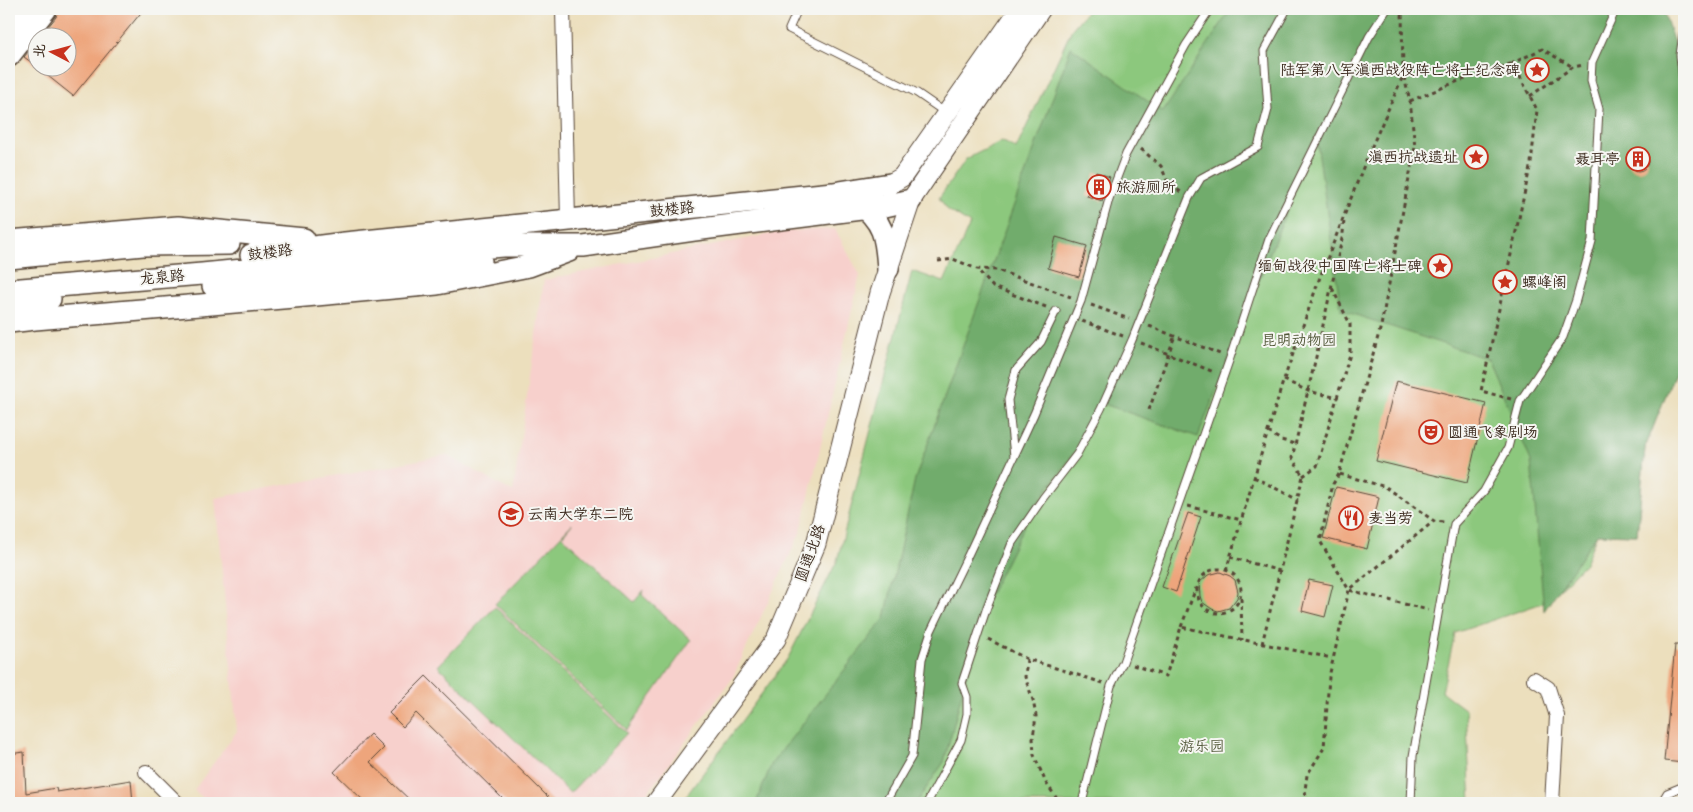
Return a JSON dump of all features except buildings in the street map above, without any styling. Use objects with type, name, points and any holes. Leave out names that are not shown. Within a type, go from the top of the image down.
[{"type":"main road","points":[[9,26],[23,9]]},
{"type":"main road","points":[[9,56],[46,9]]},
{"type":"main road","points":[[896,180],[946,114],[1020,9]]},
{"type":"main road","points":[[901,203],[1042,9]]},
{"type":"main road","name":"鼓楼路","points":[[344,243],[832,193],[896,180]]},
{"type":"main road","name":"圆通北路","points":[[656,803],[776,639],[816,544],[888,268],[901,203],[896,180]]},
{"type":"main road","points":[[832,193],[856,200],[877,220],[885,235],[888,268]]},
{"type":"main road","name":"鼓楼路","points":[[314,262],[504,246],[583,246],[901,203]]},
{"type":"main road","points":[[9,241],[178,227],[344,243]]},
{"type":"main road","points":[[9,258],[143,246],[237,250],[344,243]]},
{"type":"main road","points":[[9,306],[49,299],[145,290],[246,284],[414,269],[487,261],[583,246]]},
{"type":"main road","points":[[9,322],[437,284],[529,266],[583,246]]},
{"type":"main road","name":"龙泉路","points":[[9,276],[198,261],[237,250]]},
{"type":"main road","name":"龙泉路","points":[[9,290],[192,275],[314,262]]},
{"type":"street","points":[[563,9],[568,220]]},
{"type":"street","points":[[1534,679],[1548,688],[1558,716],[1552,803]]},
{"type":"street","points":[[146,772],[177,803]]},
{"type":"lane","points":[[798,9],[789,29],[916,93],[946,114]]},
{"type":"lane","points":[[885,803],[912,756],[922,659],[931,630],[970,554],[1034,414],[1081,301],[1109,199],[1126,154],[1186,46],[1210,9]]},
{"type":"lane","points":[[927,802],[962,740],[967,714],[967,697],[962,683],[987,607],[1012,543],[1043,498],[1078,454],[1101,409],[1132,340],[1188,198],[1201,178],[1258,147],[1268,109],[1264,50],[1287,9]]},
{"type":"lane","points":[[1082,803],[1111,686],[1122,662],[1230,358],[1269,239],[1369,37],[1387,9]]},
{"type":"lane","points":[[1411,803],[1413,756],[1454,524],[1484,491],[1508,448],[1520,402],[1563,337],[1576,300],[1592,241],[1599,109],[1591,81],[1592,62],[1616,9]]},
{"type":"lane","points":[[1684,28],[1680,55],[1684,92]]},
{"type":"lane","points":[[1014,456],[1008,400],[1016,370],[1041,342],[1056,311]]},
{"type":"lane","points":[[1661,803],[1667,792],[1684,786]]},
{"type":"path","points":[[1402,9],[1403,76],[1410,101],[1415,147],[1381,326],[1339,474],[1333,484],[1320,541],[1349,590],[1438,613]]},
{"type":"path","points":[[1410,101],[1456,82],[1513,64],[1542,49],[1573,67]]},
{"type":"path","points":[[1530,96],[1573,67],[1592,62]]},
{"type":"path","points":[[1513,64],[1537,110],[1532,164],[1481,391],[1520,402]]},
{"type":"path","points":[[1226,571],[1284,380],[1320,277],[1368,155],[1403,76]]},
{"type":"path","points":[[1132,142],[1162,166],[1168,183],[1188,198]]},
{"type":"path","points":[[1303,476],[1292,458],[1343,234],[1344,214]]},
{"type":"path","points":[[938,260],[953,259],[977,269],[997,270],[1175,335],[1230,358]]},
{"type":"path","points":[[977,269],[994,287],[1056,311]]},
{"type":"path","points":[[1262,644],[1303,476],[1317,466],[1350,354],[1350,324],[1331,288]]},
{"type":"path","points":[[1074,318],[1223,376]]},
{"type":"path","points":[[1149,410],[1175,335]]},
{"type":"path","points":[[1284,380],[1308,391],[1338,398]]},
{"type":"path","points":[[1268,432],[1281,440],[1295,444]]},
{"type":"path","points":[[1339,474],[1386,487],[1434,521],[1454,524]]},
{"type":"path","points":[[1254,477],[1298,500]]},
{"type":"path","points":[[1178,503],[1241,520]]},
{"type":"path","points":[[1307,803],[1305,790],[1307,775],[1324,748],[1329,676],[1349,590],[1434,521]]},
{"type":"path","points":[[1230,557],[1280,571]]},
{"type":"path","points":[[1122,662],[1166,676],[1191,598],[1199,583],[1207,573],[1213,570],[1226,571],[1236,579],[1240,592],[1242,640]]},
{"type":"path","points":[[1199,583],[1198,596],[1200,603],[1211,612],[1224,612],[1236,605],[1240,592]]},
{"type":"path","points":[[1181,627],[1332,658]]},
{"type":"path","points":[[978,634],[1027,659],[1111,686]]},
{"type":"path","points":[[1027,659],[1026,677],[1036,716],[1033,738],[1034,755],[1046,783],[1060,803]]},
{"type":"path","points":[[1180,803],[1180,800],[1210,803]]},
{"type":"shaded area","name":"云南大学东二院","points":[[835,229],[860,275],[801,531],[732,679],[640,803],[209,803],[194,790],[237,731],[215,498],[446,455],[513,492],[544,280],[784,231]]},
{"type":"green space","name":"昆明动物园","points":[[1089,9],[1663,9],[1684,349],[1645,448],[1637,535],[1597,534],[1585,563],[1548,601],[1455,633],[1442,692],[1466,710],[1471,803],[681,803],[788,658],[837,561],[912,271],[944,282],[970,224],[948,210],[939,198],[966,159],[1002,141],[1016,149],[1072,29]]},
{"type":"green space","points":[[1231,9],[1663,9],[1684,74],[1684,349],[1645,448],[1637,535],[1597,534],[1544,611],[1531,461],[1488,359],[1341,310],[1316,135],[1198,437],[1101,403],[1077,449],[1032,510],[985,604],[944,762],[916,803],[756,803],[772,763],[885,618],[915,479],[1071,47],[1163,112]]},
{"type":"green space","points":[[572,524],[562,536],[634,602],[644,590],[642,595],[691,640],[627,730],[495,604]]},
{"type":"green space","points":[[495,607],[627,733],[570,793],[438,666]]},
{"type":"place","name":"陆军第八军滇西战役阵亡将士纪念碑","points":[[1537,70]]},
{"type":"place","name":"滇西抗战遗址","points":[[1476,157]]},
{"type":"place","name":"聂耳亭","points":[[1638,159]]},
{"type":"place","name":"旅游厕所","points":[[1099,187]]},
{"type":"place","name":"缅甸战役中国阵亡将士碑","points":[[1440,266]]},
{"type":"place","name":"螺峰阁","points":[[1505,282]]},
{"type":"place","name":"圆通飞象剧场","points":[[1431,432]]},
{"type":"place","name":"云南大学东二院","points":[[511,514]]},
{"type":"place","name":"麦当劳","points":[[1351,518]]},
{"type":"park label","name":"游乐园","points":[[1202,746]]}]
